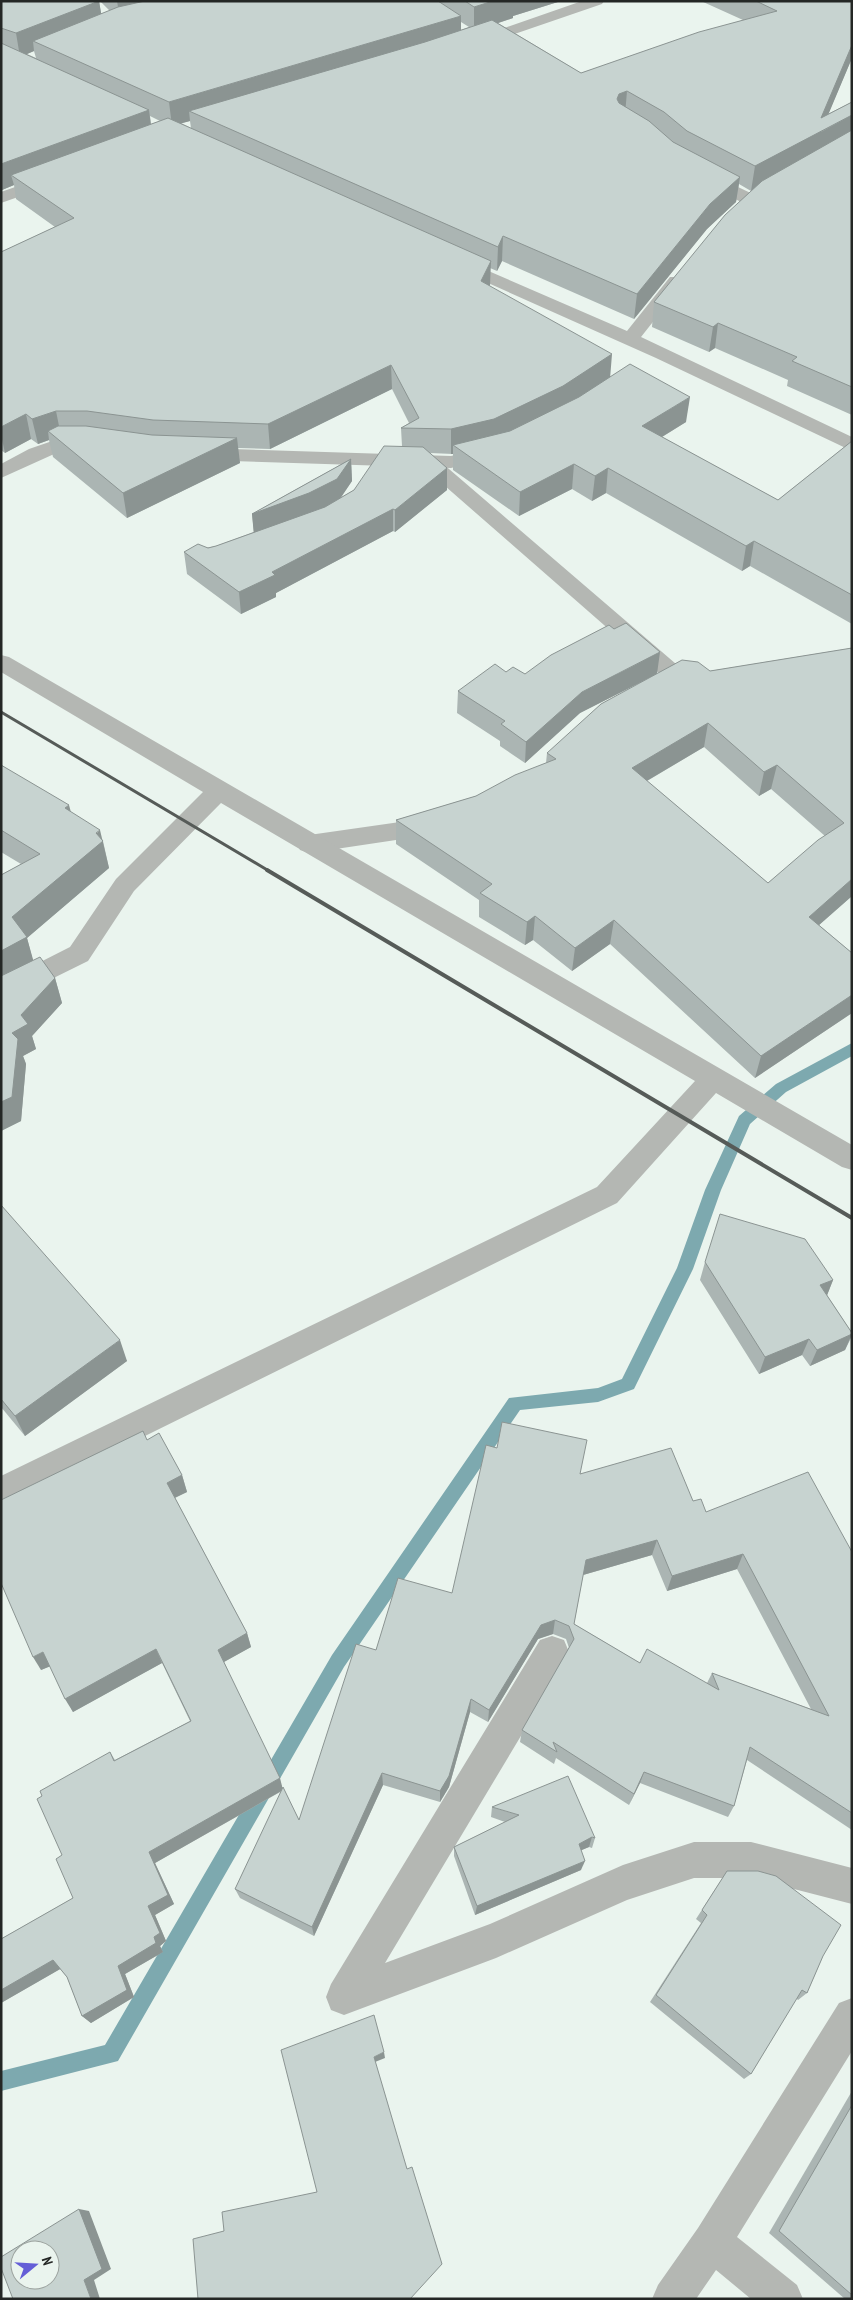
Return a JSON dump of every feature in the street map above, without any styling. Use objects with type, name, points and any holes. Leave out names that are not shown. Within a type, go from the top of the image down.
[{"type":"street","points":[[462,40],[478,42],[597,1]]},
{"type":"street","points":[[694,170],[752,201]]},
{"type":"street","points":[[1,198],[64,174]]},
{"type":"street","points":[[440,255],[663,354],[852,445]]},
{"type":"street","points":[[629,340],[690,264]]},
{"type":"street","points":[[640,368],[663,354]]},
{"type":"street","points":[[1,472],[36,454],[61,444],[110,446]]},
{"type":"street","points":[[185,454],[373,468],[428,462],[450,462],[501,450],[509,446]]},
{"type":"street","points":[[428,462],[685,676],[632,698]]},
{"type":"street","points":[[1,662],[309,844],[852,1159]]},
{"type":"street","points":[[1,994],[79,954],[124,885],[219,791]]},
{"type":"street","points":[[309,844],[416,828],[450,817]]},
{"type":"street","points":[[1,1492],[607,1195],[714,1078]]},
{"type":"street","points":[[552,1652],[344,1996],[496,1940],[623,1883],[694,1860],[751,1860],[852,1886]]},
{"type":"street","points":[[672,2299],[712,2242],[852,2016]]},
{"type":"street","points":[[712,2242],[783,2299]]},
{"type":"building","points":[[1,1],[99,1],[16,33],[1,28]]},
{"type":"building","points":[[145,1],[438,1],[461,16],[169,102],[33,41],[118,7]]},
{"type":"building","points":[[465,1],[493,1],[474,7]]},
{"type":"building","points":[[756,1],[852,1],[852,45],[821,118],[852,102],[852,115],[755,166],[687,131],[664,112],[627,91],[619,94],[617,99],[619,103],[649,121],[673,142],[740,177],[710,204],[637,294],[503,236],[498,247],[189,111],[425,42],[492,20],[581,73],[699,32],[777,11]]},
{"type":"building","points":[[1,43],[149,110],[1,164]]},
{"type":"building","points":[[168,118],[491,261],[481,281],[612,354],[563,386],[494,419],[451,429],[401,428],[419,418],[391,365],[268,424],[153,420],[87,411],[56,411],[32,419],[26,414],[1,427],[1,252],[74,218],[11,175]]},
{"type":"building","points":[[852,130],[852,387],[792,361],[797,357],[718,323],[713,327],[654,302],[725,215],[762,181]]},
{"type":"building","points":[[630,364],[690,397],[642,426],[778,500],[852,441],[852,595],[754,541],[746,546],[608,468],[595,476],[574,464],[520,492],[453,445],[510,431],[579,397]]},
{"type":"building","points":[[58,426],[86,426],[152,435],[237,438],[123,493],[48,431]]},
{"type":"building","points":[[384,446],[423,447],[447,468],[395,510],[393,509],[272,572],[275,575],[239,592],[184,552],[198,544],[208,548],[216,546],[325,507],[354,490]]},
{"type":"building","points":[[351,459],[337,479],[309,493],[252,514]]},
{"type":"building","points":[[626,623],[660,652],[582,692],[526,742],[501,724],[505,721],[458,691],[495,664],[506,672],[513,667],[525,674],[551,655],[609,625],[614,629]]},
{"type":"building","points":[[852,648],[852,879],[809,917],[852,953],[852,995],[761,1056],[614,920],[575,948],[535,916],[527,922],[480,893],[492,884],[396,820],[476,796],[515,775],[556,759],[547,753],[601,704],[682,660],[698,662],[710,671]],"holes":[[[708,723],[764,772],[777,765],[844,823],[818,840],[768,883],[632,768]]]},
{"type":"building","points":[[1,765],[69,805],[65,808],[100,830],[96,833],[103,841],[12,917],[27,937],[1,951],[1,875],[40,854],[1,830]]},
{"type":"building","points":[[40,957],[55,978],[21,1015],[28,1024],[12,1033],[18,1039],[12,1097],[1,1102],[1,976]]},
{"type":"building","points":[[1,1205],[120,1340],[15,1416],[1,1399]]},
{"type":"building","points":[[720,1214],[805,1239],[833,1280],[820,1285],[852,1334],[817,1350],[809,1339],[765,1357],[705,1262]]},
{"type":"building","points":[[502,1422],[587,1440],[580,1474],[671,1448],[693,1501],[701,1499],[706,1512],[808,1472],[852,1552],[852,1813],[750,1747],[734,1806],[644,1772],[634,1794],[553,1742],[557,1752],[522,1730],[574,1639],[569,1626],[555,1620],[541,1625],[489,1710],[471,1699],[449,1776],[440,1791],[382,1773],[312,1927],[235,1889],[283,1787],[299,1820],[356,1644],[376,1650],[398,1578],[452,1593],[486,1445],[497,1448]],"holes":[[[657,1540],[672,1576],[743,1554],[829,1716],[712,1673],[719,1690],[647,1649],[640,1663],[574,1624],[586,1560]]]},
{"type":"building","points":[[143,1431],[147,1440],[159,1433],[182,1475],[167,1483],[247,1633],[218,1650],[280,1778],[149,1852],[168,1895],[148,1906],[160,1933],[154,1937],[156,1943],[118,1966],[127,1990],[82,2016],[67,1977],[53,1960],[1,1990],[1,1939],[73,1898],[56,1859],[62,1855],[37,1799],[42,1796],[40,1791],[110,1752],[114,1761],[191,1721],[156,1649],[65,1699],[43,1652],[33,1657],[1,1583],[1,1500]]},
{"type":"building","points":[[568,1776],[595,1838],[592,1837],[579,1844],[585,1861],[477,1906],[454,1847],[519,1815],[492,1807]]},
{"type":"building","points":[[727,1871],[758,1871],[776,1876],[841,1925],[823,1956],[807,1993],[802,1990],[751,2074],[656,1995],[707,1915],[702,1910]]},
{"type":"building","points":[[374,2015],[384,2052],[374,2057],[407,2169],[412,2167],[442,2264],[410,2299],[198,2299],[193,2239],[224,2231],[222,2212],[317,2192],[281,2050]]},
{"type":"building","points":[[852,2105],[852,2295],[779,2231]]},
{"type":"building","points":[[79,2209],[102,2269],[84,2280],[91,2299],[13,2299],[1,2268],[1,2257],[10,2251],[10,2290],[60,2290],[60,2240],[29,2240]]},
{"type":"waterway","points":[[1,2081],[111,2054],[338,1661],[515,1403],[598,1395],[628,1384],[685,1269],[713,1190],[744,1120],[781,1088],[852,1049]]},
{"type":"railway","points":[[1,712],[269,871]]},
{"type":"railway","points":[[267,870],[852,1218]]}]
